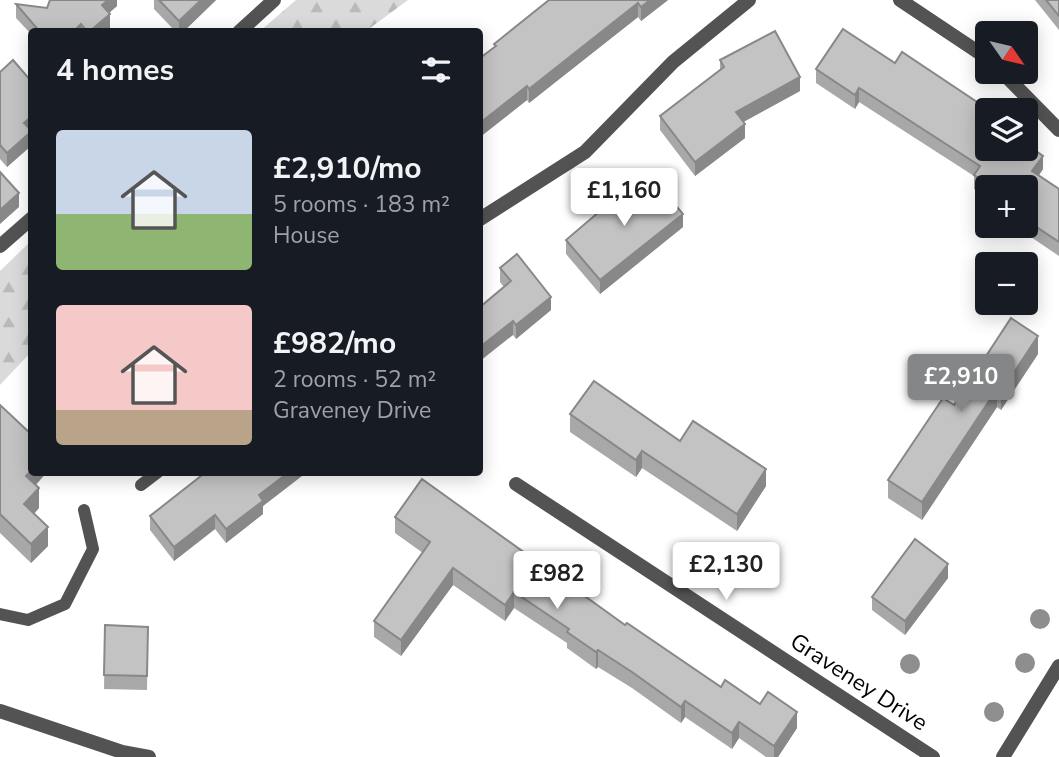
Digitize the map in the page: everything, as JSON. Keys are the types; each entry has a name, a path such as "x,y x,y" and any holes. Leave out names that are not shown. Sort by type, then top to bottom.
{"street":[{"path":"243,28 274,0"},
{"path":"483,217 585,152 673,62 749,0"},
{"path":"900,0 975,50"},
{"path":"1014,84 1059,130"},
{"path":"0,246 28,222"},
{"name":"Graveney Drive","path":"516,484 933,757"},
{"path":"1003,757 1059,666"},
{"path":"0,711 122,752 149,757"}],"lane":[{"path":"141,485 153,476"},
{"path":"0,614 28,620 65,604 93,550 84,510"}],"green space":[{"path":"296,0 408,0 370,28 263,28"},
{"path":"28,244 28,355 0,385 0,271"}],"building":[{"path":"50,0 108,0 102,5 110,14 94,28 84,28 81,24 77,28 37,28 16,4 47,8"},
{"path":"159,0 201,0 179,21"},
{"path":"549,0 650,0 641,7 638,3 529,89 527,86 483,121 483,56 496,46 494,44"},
{"path":"1046,0 1059,0 1059,16"},
{"path":"843,29 895,63 902,52 975,101 975,161 1038,161 1038,152 1043,156 1032,171 1038,175 975,176 974,175 980,166 859,88 855,95 816,69"},
{"path":"775,31 800,77 736,112 745,124 695,162 660,116 724,67 720,60"},
{"path":"13,60 28,77 28,120 24,123 28,127 28,135 7,153 0,145 0,72"},
{"path":"0,172 19,193 0,210"},
{"path":"651,175 683,214 600,280 566,240 607,205 611,209"},
{"path":"1038,175 1059,189 1059,242 1038,228"},
{"path":"517,254 551,297 516,325 513,321 483,345 483,304 511,281 500,268"},
{"path":"1011,318 1038,336 1001,392 997,389 922,502 888,480 943,398 954,405"},
{"path":"594,381 680,441 693,421 766,469 737,514 642,451 636,460 570,414"},
{"path":"0,405 28,431 26,476 39,488 24,504 48,527 31,544 0,514"},
{"path":"201,476 284,476 259,495 263,501 226,529 215,515 174,547 150,516"},
{"path":"422,479 625,625 627,623 721,687 725,680 760,704 768,692 797,712 774,746 739,722 732,733 685,701 681,707 598,650 596,652 567,632 569,629 514,592 505,605 453,568 401,640 374,621 430,542 395,517"},
{"path":"915,539 948,564 905,621 872,597"},
{"path":"105,625 148,627 147,676 104,675"}]}
